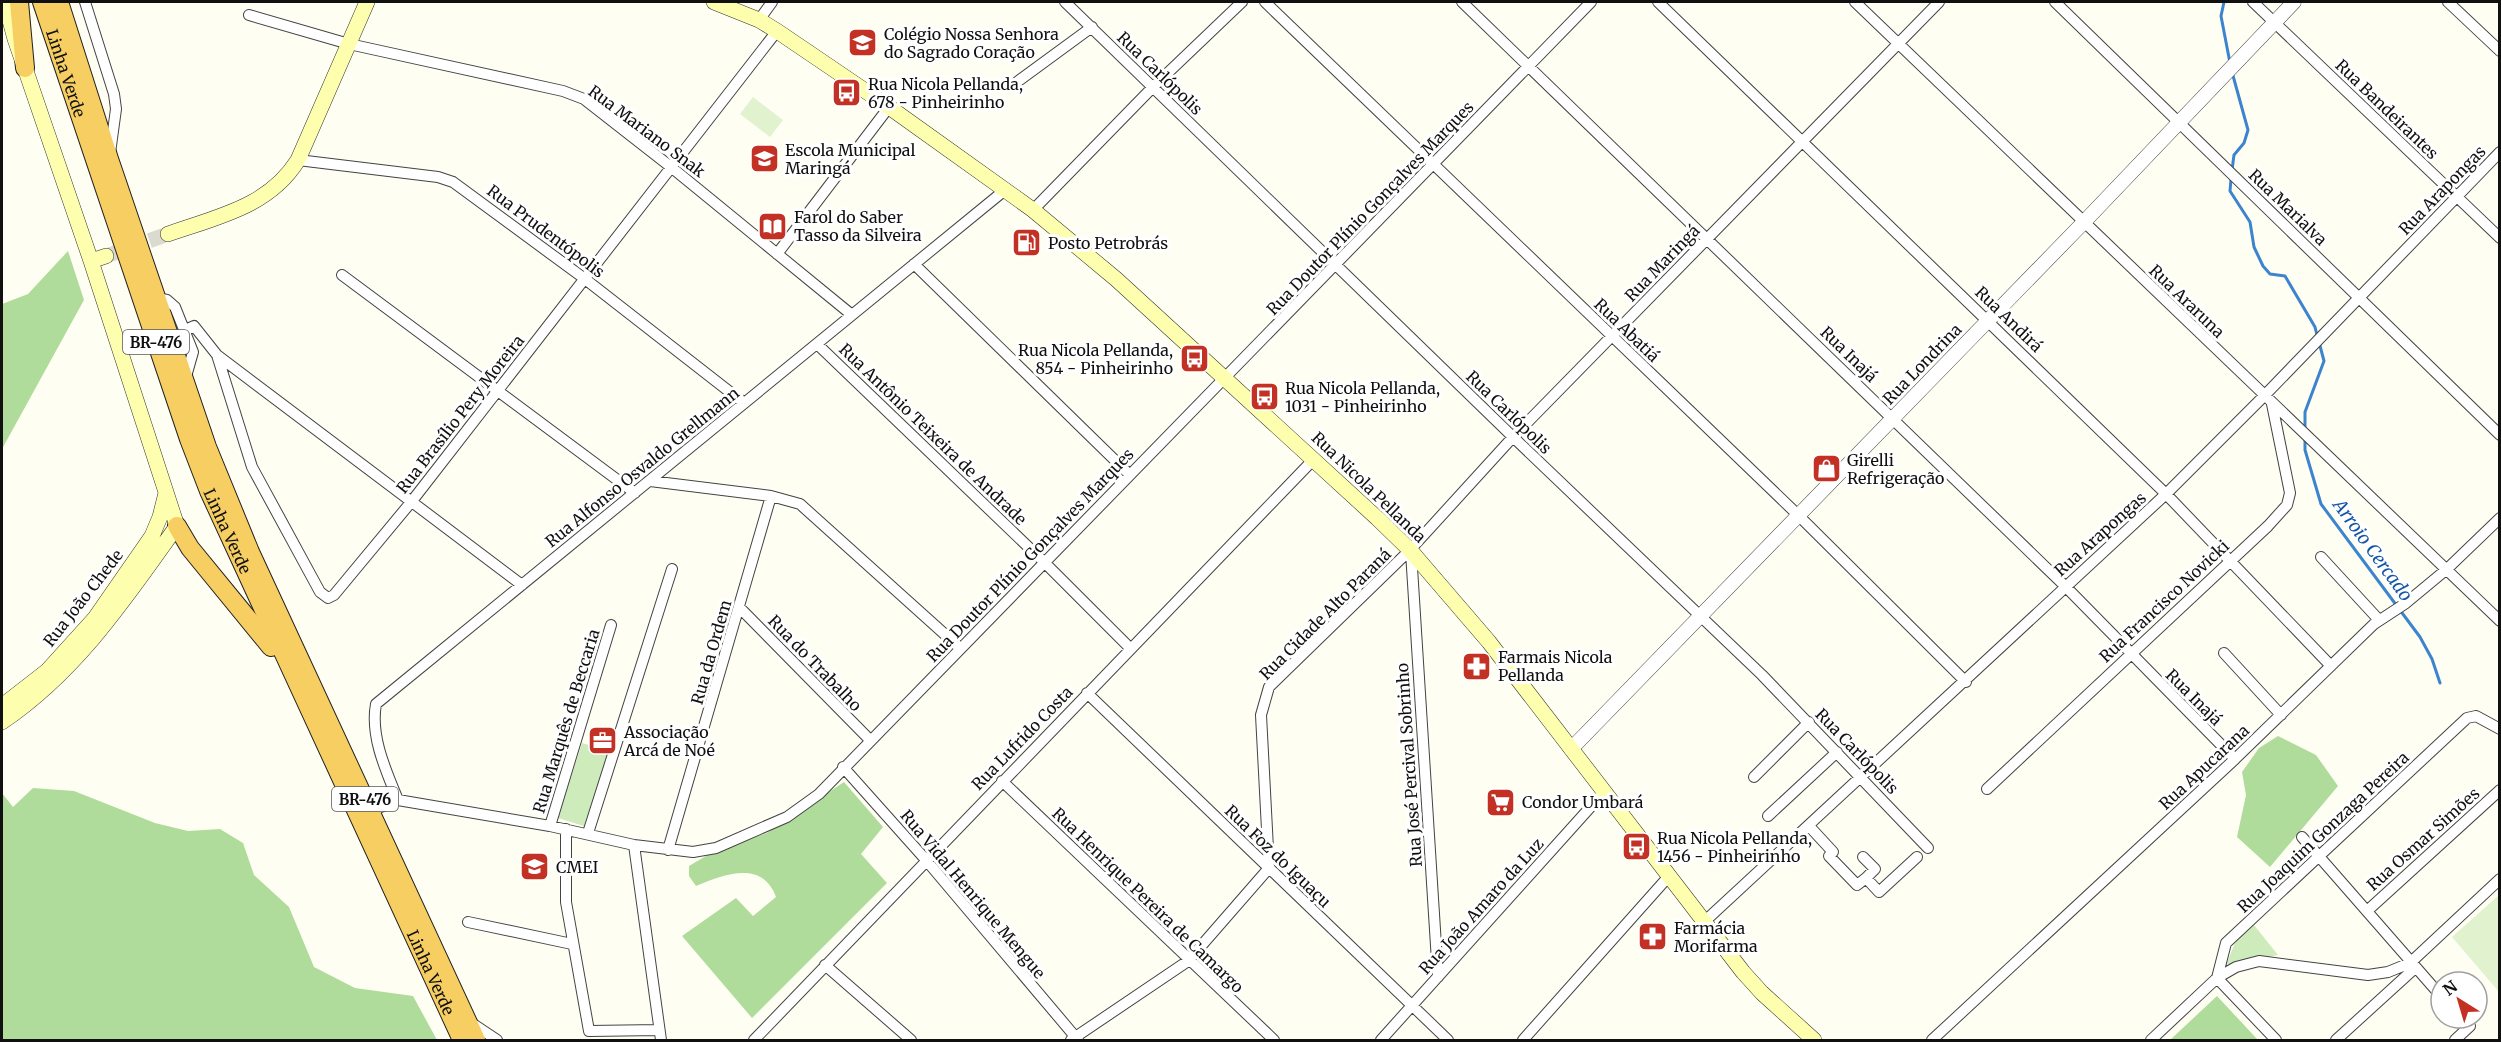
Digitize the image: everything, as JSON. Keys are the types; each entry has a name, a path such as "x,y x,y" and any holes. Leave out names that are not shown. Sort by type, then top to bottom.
{"highway":[{"path":"19,2 25,68"},
{"name":"Linha Verde","path":"42,2 196,457 220,517 462,1041"},
{"name":"Linha Verde","path":"59,2 109,159 185,381 236,520 476,1041"},
{"path":"177,526 190,548 249,617 292,674"}],"main road":[{"path":"5,2 177,526"},
{"path":"168,234 248,206 266,195 289,174 298,160 367,2"},
{"name":"Rua Nicola Pellanda","path":"714,2 759,20 777,31 889,106 1033,210 1116,279 1314,459 1410,551 1489,642 1743,972 1762,993 1814,1041"},
{"path":"91,261 106,256"},
{"name":"Rua João Chede","path":"2,706 47,671 85,630 152,536 166,493"},
{"name":"Rua João Chede","path":"2,722 47,687 86,648 109,621 177,526"}],"street":[{"path":"86,2 114,94 116,109 109,159"},
{"path":"759,20 772,2"},
{"name":"Rua Carlópolis","path":"1065,2 1513,437 1700,615 1809,722 1928,848"},
{"path":"1033,210 1153,87 1242,2"},
{"name":"Rua Abatiá","path":"1265,2 1798,515 1965,682"},
{"name":"Rua Inajá","path":"1462,2 2065,585 2235,759"},
{"name":"Rua Doutor Plínio Gonçalves Marques","path":"398,800 588,833 634,845 693,852 716,848 787,817 819,794 1591,2"},
{"name":"Rua Andirá","path":"1658,2 2166,494 2331,666"},
{"name":"Rua Araruna","path":"1855,2 2499,621"},
{"name":"Rua Maringá","path":"1410,551 1513,437 1939,2"},
{"name":"Rua Marialva","path":"2055,2 2499,435"},
{"name":"Rua Bandeirantes","path":"2253,2 2499,238"},
{"name":"Rua Londrina","path":"1571,749 2084,222 2294,2"},
{"path":"2448,2 2499,51"},
{"name":"Rua Mariano Snak","path":"249,15 349,44 563,91 584,99 852,315"},
{"path":"1017,82 1092,27"},
{"name":"Rua Brasílio Pery Moreira","path":"217,355 252,467 311,578 320,592 328,598 334,595 412,501 777,31"},
{"path":"777,254 889,106"},
{"name":"Rua Arapongas","path":"1704,922 1965,682 2065,585 2268,400 2312,345 2499,152"},
{"name":"Rua Prudentópolis","path":"298,160 438,177 453,182 585,279 744,403"},
{"name":"Rua Alfonso Osvaldo Grellmann","path":"398,800 385,769 373,720 376,704 1005,190"},
{"path":"914,264 1129,474"},
{"path":"342,274 634,493"},
{"path":"157,298 172,303 193,352 185,381"},
{"path":"185,330 194,326 217,355 522,585"},
{"name":"Rua Antônio Teixeira de Andrade","path":"817,344 1130,648"},
{"name":"Rua Francisco Novicki","path":"1987,789 2288,505 2290,493 2268,400"},
{"name":"Rua Lufrido Costa","path":"754,1041 1314,459"},
{"path":"650,481 771,496 800,504 960,648"},
{"name":"Rua da Ordem","path":"668,850 771,496"},
{"name":"Rua Apucarana","path":"1932,1041 2235,759 2379,620 2406,603 2447,569 2499,518"},
{"name":"Rua Cidade Alto Paraná","path":"1269,868 1261,715 1269,687 1410,551"},
{"name":"Rua José Percival Sobrinho","path":"1410,551 1438,977"},
{"path":"2321,557 2379,620"},
{"path":"588,833 672,569"},
{"name":"Rua do Trabalho","path":"740,607 870,740"},
{"name":"Rua Marquês de Beccaria","path":"550,826 611,625"},
{"path":"2224,653 2281,715"},
{"name":"Rua Foz do Iguaçu","path":"1087,693 1448,1041"},
{"name":"Rua Joaquim Gonzaga Pereira","path":"2217,978 2226,943 2467,718 2476,716 2499,729"},
{"path":"1754,777 1809,722"},
{"path":"1768,816 1837,752"},
{"name":"Rua Vidal Henrique Mengue","path":"843,767 926,860 1074,1039"},
{"name":"Rua Henrique Pereira de Camargo","path":"1002,781 1274,1041"},
{"name":"Rua Osmar Simões","path":"2367,911 2499,790"},
{"name":"Rua João Amaro da Luz","path":"1381,1041 1604,792"},
{"path":"371,811 398,800"},
{"path":"1809,826 1833,852 1829,856 1857,885 1875,869 1863,857"},
{"name":"Rua Marquês de Beccaria","path":"566,829 566,902 589,1030 660,1036"},
{"path":"2302,837 2429,983"},
{"path":"634,845 660,1036"},
{"path":"1866,878 1879,892 1917,857"},
{"path":"1074,1039 1188,961 1269,868"},
{"path":"1523,1041 1669,876"},
{"path":"2336,1041 2499,879"},
{"path":"468,922 572,944"},
{"path":"2151,1041 2217,978 2236,967 2259,961 2367,975 2413,966"},
{"path":"825,965 911,1041"},
{"path":"2217,978 2276,1041"},
{"path":"466,1019 497,1041"}],"green space":[{"path":"753,97 783,120 770,137 740,114"},
{"path":"68,251 84,300 2,449 2,304 28,294"},
{"path":"2278,736 2316,755 2338,786 2270,867 2237,837 2246,795 2242,772 2259,748"},
{"path":"582,743 611,752 587,827 558,818"},
{"path":"844,782 883,827 861,854 887,883 752,1018 682,936 736,898 753,916 776,897 770,885 752,874 729,875 696,886 689,876 689,866 716,850 767,833"},
{"path":"33,788 74,791 155,823 188,831 220,829 243,843 254,875 289,907 314,967 355,988 413,996 437,1040 2,1040 2,793 13,807"},
{"path":"2499,895 2499,992 2489,980 2489,970 2480,970 2452,937"},
{"path":"2254,925 2278,955 2226,965 2237,938"},
{"path":"2217,996 2258,1040 2170,1040"}],"waterway":[{"name":"Arroio Cercado","path":"2224,2 2221,16 2230,63"},
{"name":"Arroio Cercado","path":"2232,72 2248,130 2244,143 2234,155 2232,170"},
{"name":"Arroio Cercado","path":"2231,179 2230,191 2250,222 2254,247 2263,266 2270,274 2285,276 2315,327 2317,335"},
{"name":"Arroio Cercado","path":"2305,430 2305,412 2324,361 2319,342"},
{"name":"Arroio Cercado","path":"2305,440 2305,450 2321,504 2420,637 2432,659 2440,683"}],"tunnel":[{"path":"106,256 168,234"}],"place":[{"name":"Colégio Nossa Senhora do Sagrado Coração","path":"863,43"},
{"name":"Rua Nicola Pellanda, 678 - Pinheirinho","path":"847,93"},
{"name":"Escola Municipal Maringá","path":"764,159"},
{"name":"Farol do Saber Tasso da Silveira","path":"773,226"},
{"name":"Posto Petrobrás","path":"1027,243"},
{"name":"Rua Nicola Pellanda, 854 - Pinheirinho","path":"1194,359"},
{"name":"Rua Nicola Pellanda, 1031 - Pinheirinho","path":"1264,397"},
{"name":"Girelli Refrigeração","path":"1826,469"},
{"name":"Farmais Nicola Pellanda","path":"1477,666"},
{"name":"Associação Arcá de Noé","path":"603,741"},
{"name":"Condor Umbará","path":"1501,802"},
{"name":"Rua Nicola Pellanda, 1456 - Pinheirinho","path":"1636,847"},
{"name":"CMEI","path":"535,867"},
{"name":"Farmácia Morifarma","path":"1653,937"}]}
